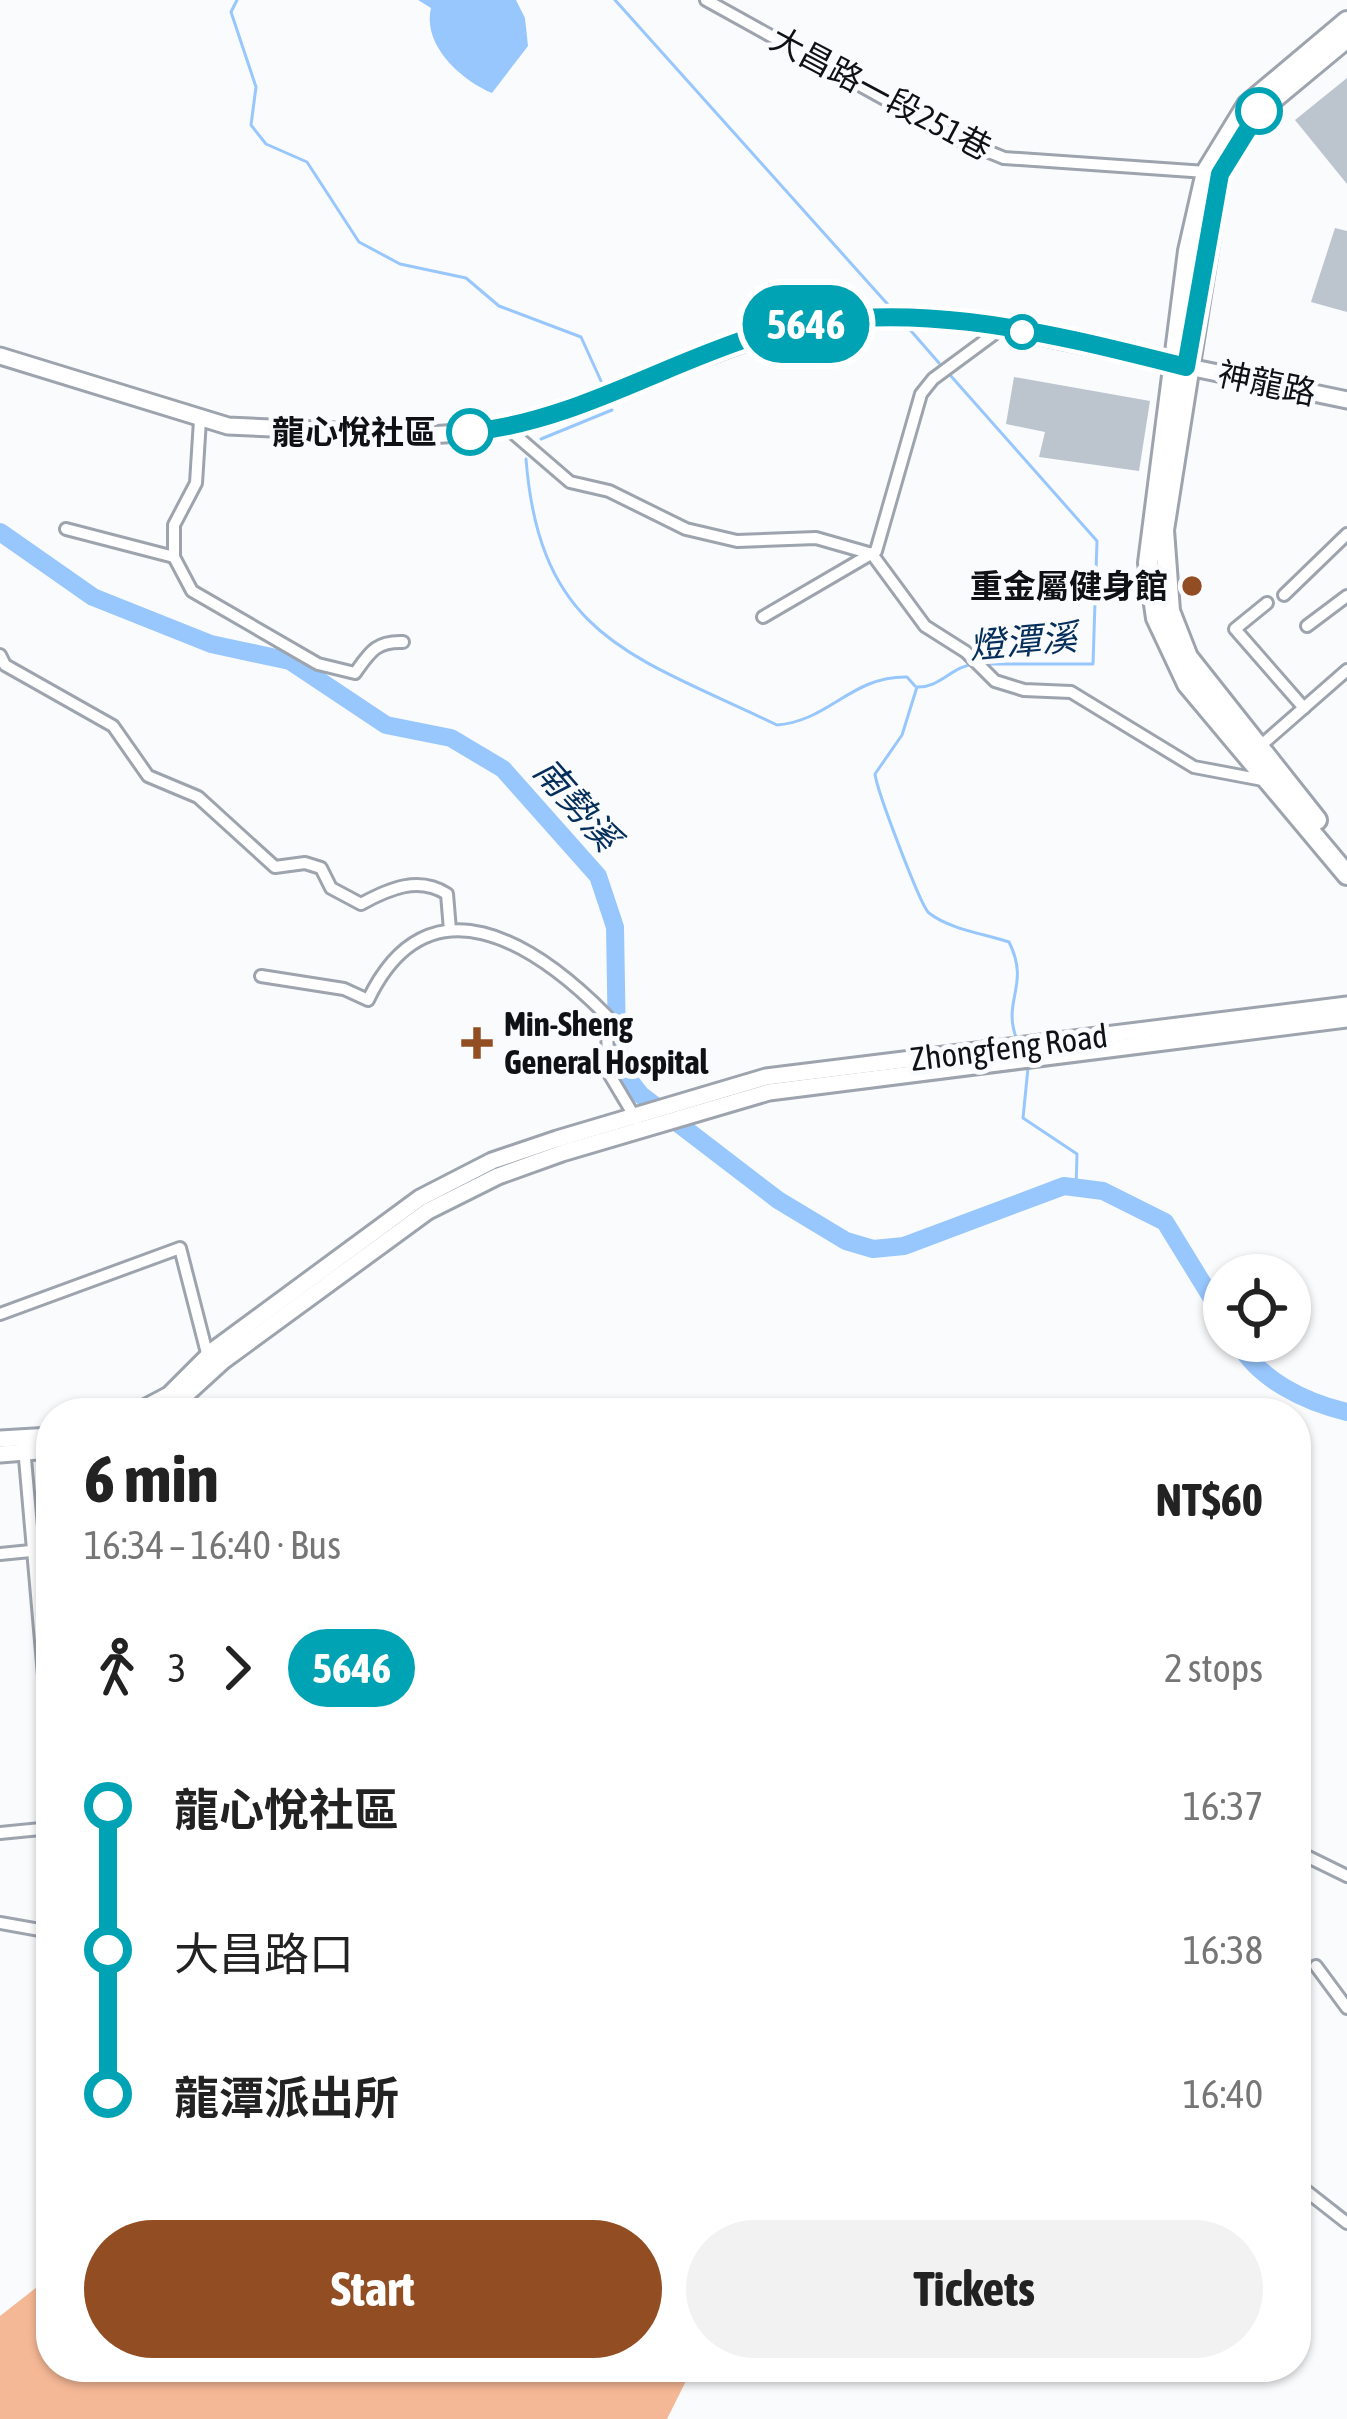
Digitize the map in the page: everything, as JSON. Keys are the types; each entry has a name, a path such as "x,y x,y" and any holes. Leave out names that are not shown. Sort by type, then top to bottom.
{"main road":[{"path":"1347,21 1247,105 1207,172 1188,251 1164,530 1170,611 1201,679 1347,856"},
{"path":"1347,38 1259,111 1220,174 1149,535 1156,618 1187,684 1347,875"},
{"name":"神龍路","path":"0,356 200,421 320,434 428,435 506,426 595,399 752,338 811,323 907,316 1002,328 1347,400"},
{"name":"Zhongfeng Road","path":"643,1119 942,1063 1347,1005"},
{"name":"Zhongfeng Road","path":"643,1119 674,1101 766,1077 1347,1019"},
{"path":"162,1398 208,1357 420,1198 492,1161 643,1119"},
{"path":"182,1398 223,1361 428,1211 498,1175 643,1119"},
{"path":"0,1439 36,1447"},
{"path":"0,1454 36,1441"}],"street":[{"name":"大昌路一段251巷","path":"706,0 956,138 1004,158 1207,172"},
{"path":"763,617 880,545 922,394 940,374 1002,328"},
{"path":"200,421 196,482 178,512 174,557 192,591 318,664 356,673 373,647 384,641 403,642"},
{"path":"506,426 570,482 609,491 686,529 737,541 816,538 869,552 925,626 1007,687 1071,692 1194,767 1269,782"},
{"path":"66,529 174,557"},
{"path":"1284,595 1347,534"},
{"path":"1307,626 1347,596"},
{"path":"1267,603 1235,629 1304,708"},
{"path":"0,655 5,665 113,725 148,776 198,797 275,868 305,863 321,868 331,889 361,904 415,883 431,884 448,894 450,930"},
{"path":"1258,748 1347,670"},
{"path":"261,976 344,989 368,1000 403,946 450,930 486,932 562,971 607,1016 608,1072 643,1119"},
{"path":"0,1315 179,1248 208,1357"},
{"path":"24,1445 36,1584"},
{"path":"0,1554 36,1550"},
{"path":"0,1833 36,1829"},
{"path":"1311,1858 1346,1875"},
{"path":"0,1923 36,1929"},
{"path":"1316,1966 1347,2008"},
{"path":"1311,2195 1347,2223"}],"shaded area":[{"path":"36,2288 36,2382 686,2382 667,2419 0,2419 0,2316"}],"water":[{"path":"418,0 516,0 525,18 528,46 492,93 446,60 432,35 431,8"}],"building":[{"path":"1347,78 1347,184 1295,120"},
{"path":"1335,228 1347,231 1347,312 1311,302"},
{"path":"1014,377 1150,401 1139,471 1039,457 1045,432 1006,424"}],"waterway":[{"name":"燈潭溪","path":"237,0 231,12 256,87 251,125 266,144 307,162 359,242 400,264 466,278 499,306 581,337 601,381"},
{"name":"燈潭溪","path":"615,0 891,308"},
{"name":"燈潭溪","path":"905,324 939,363"},
{"name":"燈潭溪","path":"950,375 1097,541 1093,664 984,664"},
{"name":"燈潭溪","path":"541,439 612,410"},
{"path":"526,459 535,519 551,566 574,604 638,658 777,725 811,716 887,679 907,677 915,686"},
{"name":"南勢溪","path":"0,532 93,597 211,644 290,661 386,725 451,738 503,769 598,876 615,927 617,1044 623,1072 641,1095 778,1200 846,1241 873,1249 904,1246 1064,1186 1103,1191 1165,1222 1203,1284"},
{"name":"燈潭溪","path":"975,664 917,687 902,735 875,774 929,913 957,927 1009,942 1017,970 1012,1014 1017,1040"},
{"name":"燈潭溪","path":"1028,1068 1023,1118 1077,1154 1076,1188"},
{"name":"南勢溪","path":"1253,1362 1270,1378 1307,1398"},
{"name":"南勢溪","path":"1311,1400 1347,1412"}],"bus line":[{"name":"5646","path":"470,432 545,416 784,328 842,319 938,318 1186,367 1220,174 1259,111"}],"place":[{"name":"龍心悅社區","path":"470,432"},
{"name":"重金屬健身館","path":"1192,586"},
{"name":"Min-Sheng General Hospital","path":"477,1043"}]}
